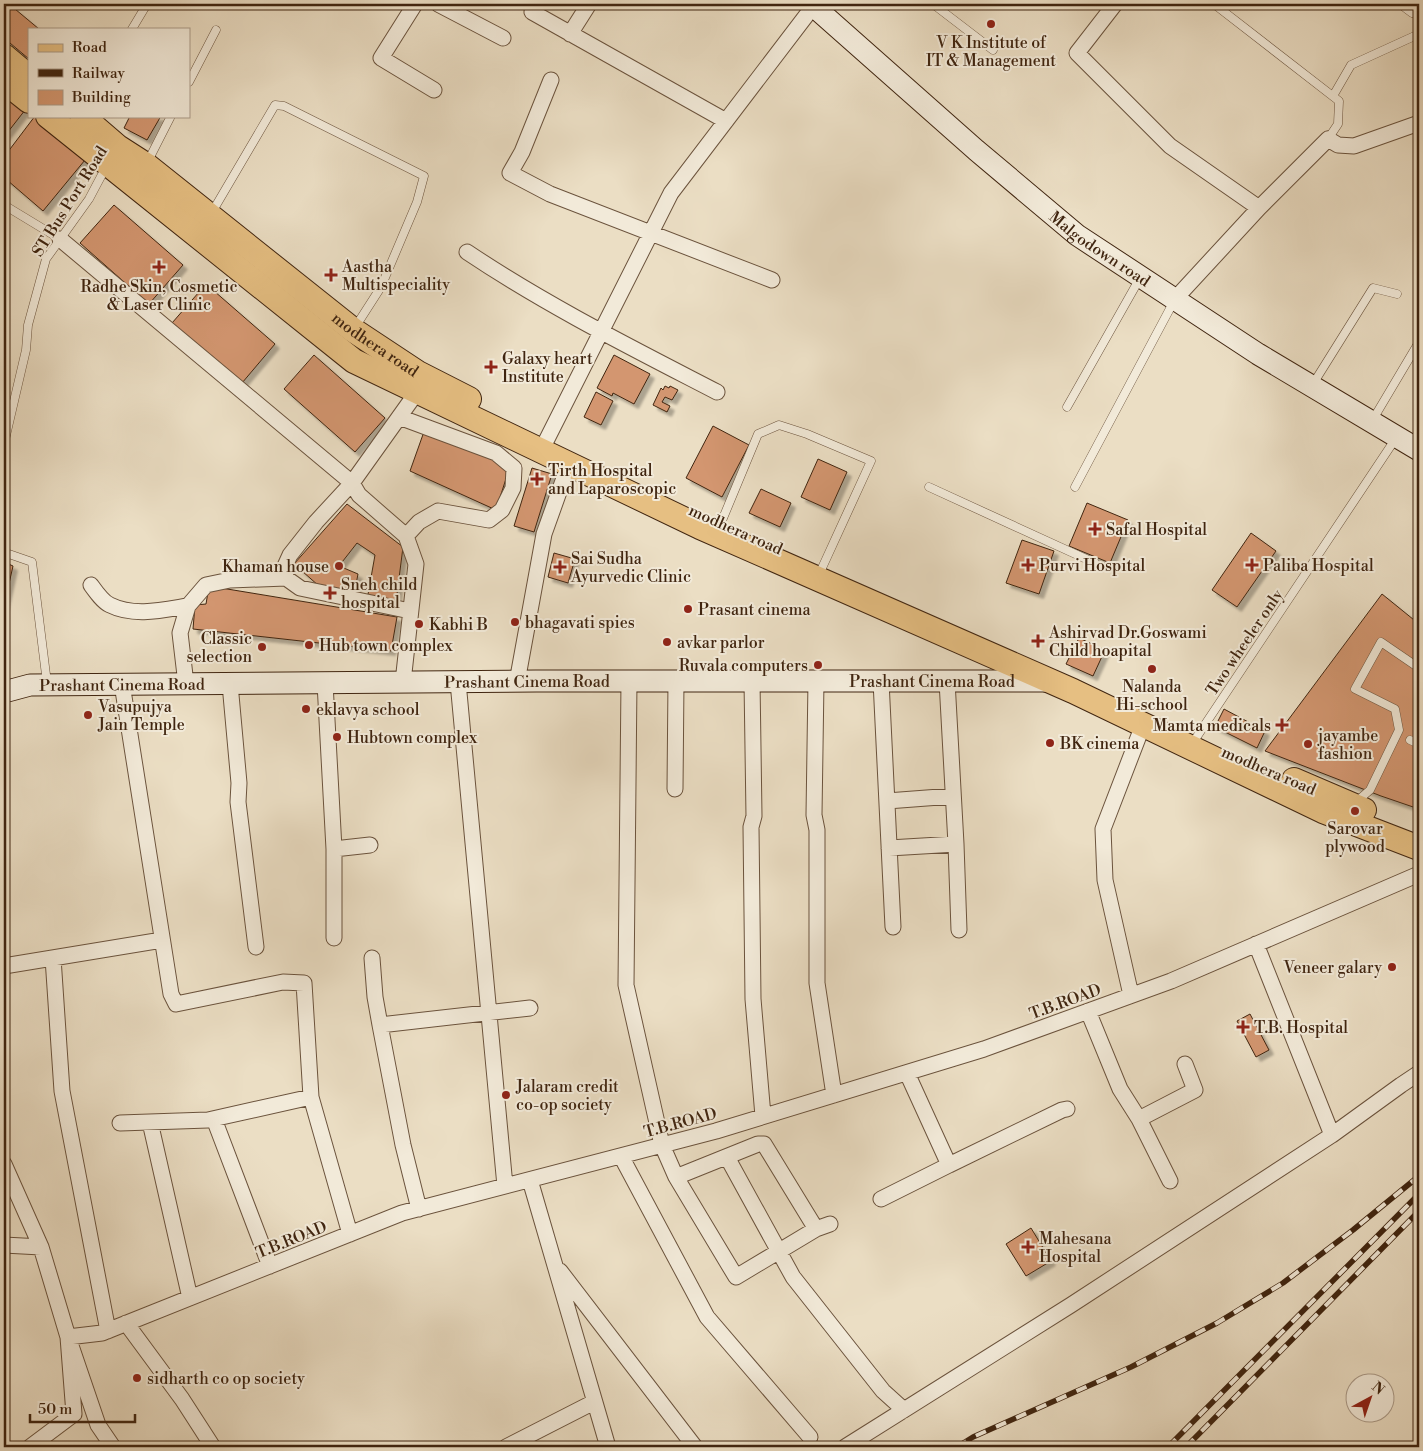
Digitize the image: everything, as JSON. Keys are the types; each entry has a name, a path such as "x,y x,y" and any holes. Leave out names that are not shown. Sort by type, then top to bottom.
{"main road":[{"path":"4,56 28,76"},
{"path":"4,81 28,100"},
{"path":"51,118 113,155 354,361 418,392 543,445 569,464 700,527 1050,681 1323,811 1419,848"},
{"name":"modhera road","path":"84,118 113,155 146,165 353,330 418,373 543,445 1079,681 1196,738 1352,806 1419,831"}],"street":[{"path":"414,4 381,58 434,90"},
{"path":"438,4 503,38"},
{"path":"570,34 589,4"},
{"path":"543,445 671,193 813,4"},
{"name":"Malgodown road","path":"813,4 976,150 1077,235 1258,354 1419,450"},
{"path":"1115,4 1077,53 1170,146 1259,208"},
{"path":"532,12 726,122"},
{"path":"551,80 522,152 510,173 550,194 772,280"},
{"path":"1175,299 1259,208 1328,139 1338,145 1354,146 1419,124"},
{"path":"60,239 352,483 359,495 406,536 416,564 403,682"},
{"path":"467,252 504,276 601,332 717,392"},
{"path":"286,578 285,566 290,555 316,522 352,483 418,392"},
{"path":"399,417 496,453 514,468 513,488 502,510 489,520 438,511 419,522 406,536"},
{"path":"518,682 544,534 569,464"},
{"path":"186,684 180,633 188,606 206,585 230,580 286,578 300,588 410,611"},
{"path":"91,586 108,605 122,609 147,612 188,606"},
{"path":"629,681 626,985 662,1145 676,1177 736,1276 823,1226 764,1144 757,1118 753,998 751,827 754,816 752,681"},
{"path":"675,789 676,681"},
{"path":"816,681 814,815 817,830 817,983 834,1095"},
{"path":"881,681 893,928"},
{"path":"947,681 959,930"},
{"name":"Prashant Cinema Road","path":"4,692 30,685 122,684 1050,681"},
{"path":"458,682 505,1186"},
{"path":"326,683 334,849 334,938"},
{"path":"122,684 171,994 176,1004 282,982 304,983 312,1097 350,1234"},
{"path":"230,684 239,783 238,802 256,947"},
{"path":"1131,996 1105,880 1103,829 1143,725"},
{"path":"887,800 953,796"},
{"path":"889,848 956,844"},
{"path":"334,849 370,845"},
{"name":"T.B.ROAD","path":"68,1337 108,1331 402,1213 662,1145 984,1049 1171,981 1419,874"},
{"path":"4,966 162,940"},
{"path":"1256,944 1332,1135"},
{"path":"53,958 62,1091 108,1331"},
{"path":"372,958 375,997 380,1025 403,1145 419,1208"},
{"path":"380,1025 530,1008"},
{"path":"1088,1011 1120,1089 1139,1119 1170,1181"},
{"path":"1139,1119 1196,1090 1185,1064"},
{"path":"907,1072 949,1164"},
{"path":"845,1447 1071,1305 1332,1135 1419,1073"},
{"path":"120,1122 214,1119 312,1097"},
{"path":"881,1199 949,1164 1062,1110 1067,1110"},
{"path":"214,1119 270,1266"},
{"path":"150,1122 190,1298"},
{"path":"676,1177 758,1144 764,1144"},
{"path":"621,1156 707,1317 810,1438"},
{"path":"727,1157 793,1277 883,1391 904,1410"},
{"path":"4,1164 41,1247 68,1337 98,1425 113,1447"},
{"path":"530,1180 608,1447"},
{"path":"4,1246 41,1247"},
{"path":"554,1264 695,1447"},
{"path":"126,1324 182,1399 214,1447"},
{"path":"30,1447 74,1414 68,1337"},
{"path":"506,1447 594,1402"}],"lane":[{"path":"133,28 147,4"},
{"path":"933,4 993,50"},
{"path":"1214,4 1339,101 1338,124 1328,139"},
{"path":"1400,4 1412,13 1419,14"},
{"path":"190,80 216,30"},
{"path":"1333,96 1351,66 1419,34"},
{"path":"209,216 275,105 284,106 424,176 417,202 381,287 353,330"},
{"path":"146,165 170,118"},
{"name":"ST Bus Port Road","path":"4,444 26,350 28,325 46,259 89,199 113,155"},
{"path":"4,205 60,239"},
{"path":"1067,407 1140,276"},
{"path":"1312,386 1374,288 1397,294"},
{"path":"1075,487 1175,299"},
{"path":"1372,421 1419,342"},
{"path":"721,523 758,434 779,425 808,434 871,461 822,568"},
{"name":"Two wheeler only","path":"1196,738 1398,436"},
{"path":"929,487 1094,563"},
{"path":"4,540 6,553 32,562 47,685"},
{"path":"1352,806 1370,790 1399,730 1395,709 1355,688 1381,642 1419,668"},
{"path":"1410,740 1419,744"}],"building":[{"path":"4,4 9,4 38,28 28,28 28,58 4,38"},
{"path":"4,86 28,104 28,106 4,137"},
{"path":"33,118 41,118 85,160 43,211 4,179 4,157"},
{"path":"129,118 160,118 147,140 124,128"},
{"path":"114,205 183,265 149,304 80,243"},
{"path":"206,284 275,344 242,383 172,323"},
{"path":"314,355 385,418 355,452 284,389"},
{"path":"614,355 650,374 634,404 613,393 612,396 597,388"},
{"path":"665,386 678,390 672,400 665,397 662,402 670,406 667,412 653,405 661,388 663,390"},
{"path":"596,392 613,401 601,425 584,417"},
{"path":"426,426 511,463 496,510 410,471"},
{"path":"713,426 749,445 722,497 686,478"},
{"path":"818,459 847,472 830,510 801,497"},
{"path":"532,468 552,474 534,532 514,526"},
{"path":"761,489 791,503 780,527 749,513"},
{"path":"1087,503 1128,520 1110,563 1069,546"},
{"path":"347,504 403,547 396,602 367,600 375,555 357,543 339,566 358,574 354,595 319,586 294,564"},
{"path":"1251,533 1276,551 1237,607 1212,590"},
{"path":"1022,540 1054,551 1039,594 1006,583"},
{"path":"554,553 575,559 568,583 548,577"},
{"path":"4,562 13,566 4,606"},
{"path":"209,586 397,617 391,651 193,629 195,605 206,604"},
{"path":"1382,594 1419,624 1419,809 1265,751"},
{"path":"1079,638 1105,650 1093,676 1066,664"},
{"path":"1224,709 1265,731 1257,748 1215,727"},
{"path":"1250,1014 1269,1050 1256,1057 1237,1021"},
{"path":"1031,1228 1051,1261 1026,1276 1006,1244"}],"railway":[{"path":"957,1447 973,1437 1131,1367 1217,1323 1283,1283 1353,1230 1419,1176"},
{"path":"1168,1447 1419,1194"},
{"path":"1186,1447 1419,1211"}],"place":[{"name":"V K Institute of IT & Management","path":"991,24"},
{"name":"Radhe Skin, Cosmetic & Laser Clinic","path":"159,267"},
{"name":"Aastha Multispeciality","path":"331,275"},
{"name":"Galaxy heart Institute","path":"491,367"},
{"name":"Tirth Hospital and Laparoscopic","path":"537,479"},
{"name":"Safal Hospital","path":"1095,529"},
{"name":"Purvi Hospital","path":"1028,565"},
{"name":"Paliba Hospital","path":"1252,565"},
{"name":"Khaman house","path":"339,566"},
{"name":"Sai Sudha Ayurvedic Clinic","path":"560,567"},
{"name":"Sneh child hospital","path":"330,593"},
{"name":"Prasant cinema","path":"688,609"},
{"name":"bhagavati spies","path":"515,622"},
{"name":"Kabhi B","path":"419,624"},
{"name":"Ashirvad Dr.Goswami Child hoapital","path":"1038,641"},
{"name":"avkar parlor","path":"667,642"},
{"name":"Hub town complex","path":"309,645"},
{"name":"Classic selection","path":"262,647"},
{"name":"Ruvala computers","path":"818,665"},
{"name":"Nalanda Hi-school","path":"1152,669"},
{"name":"eklavya school","path":"306,709"},
{"name":"Vasupujya Jain Temple","path":"88,715"},
{"name":"Mamta medicals","path":"1282,725"},
{"name":"Hubtown complex","path":"337,737"},
{"name":"BK cinema","path":"1050,743"},
{"name":"jayambe fashion","path":"1308,744"},
{"name":"Sarovar plywood","path":"1355,811"},
{"name":"Veneer galary","path":"1392,967"},
{"name":"T.B. Hospital","path":"1243,1027"},
{"name":"Jalaram credit co-op society","path":"506,1095"},
{"name":"Mahesana Hospital","path":"1028,1247"},
{"name":"sidharth co op society","path":"137,1378"}]}
